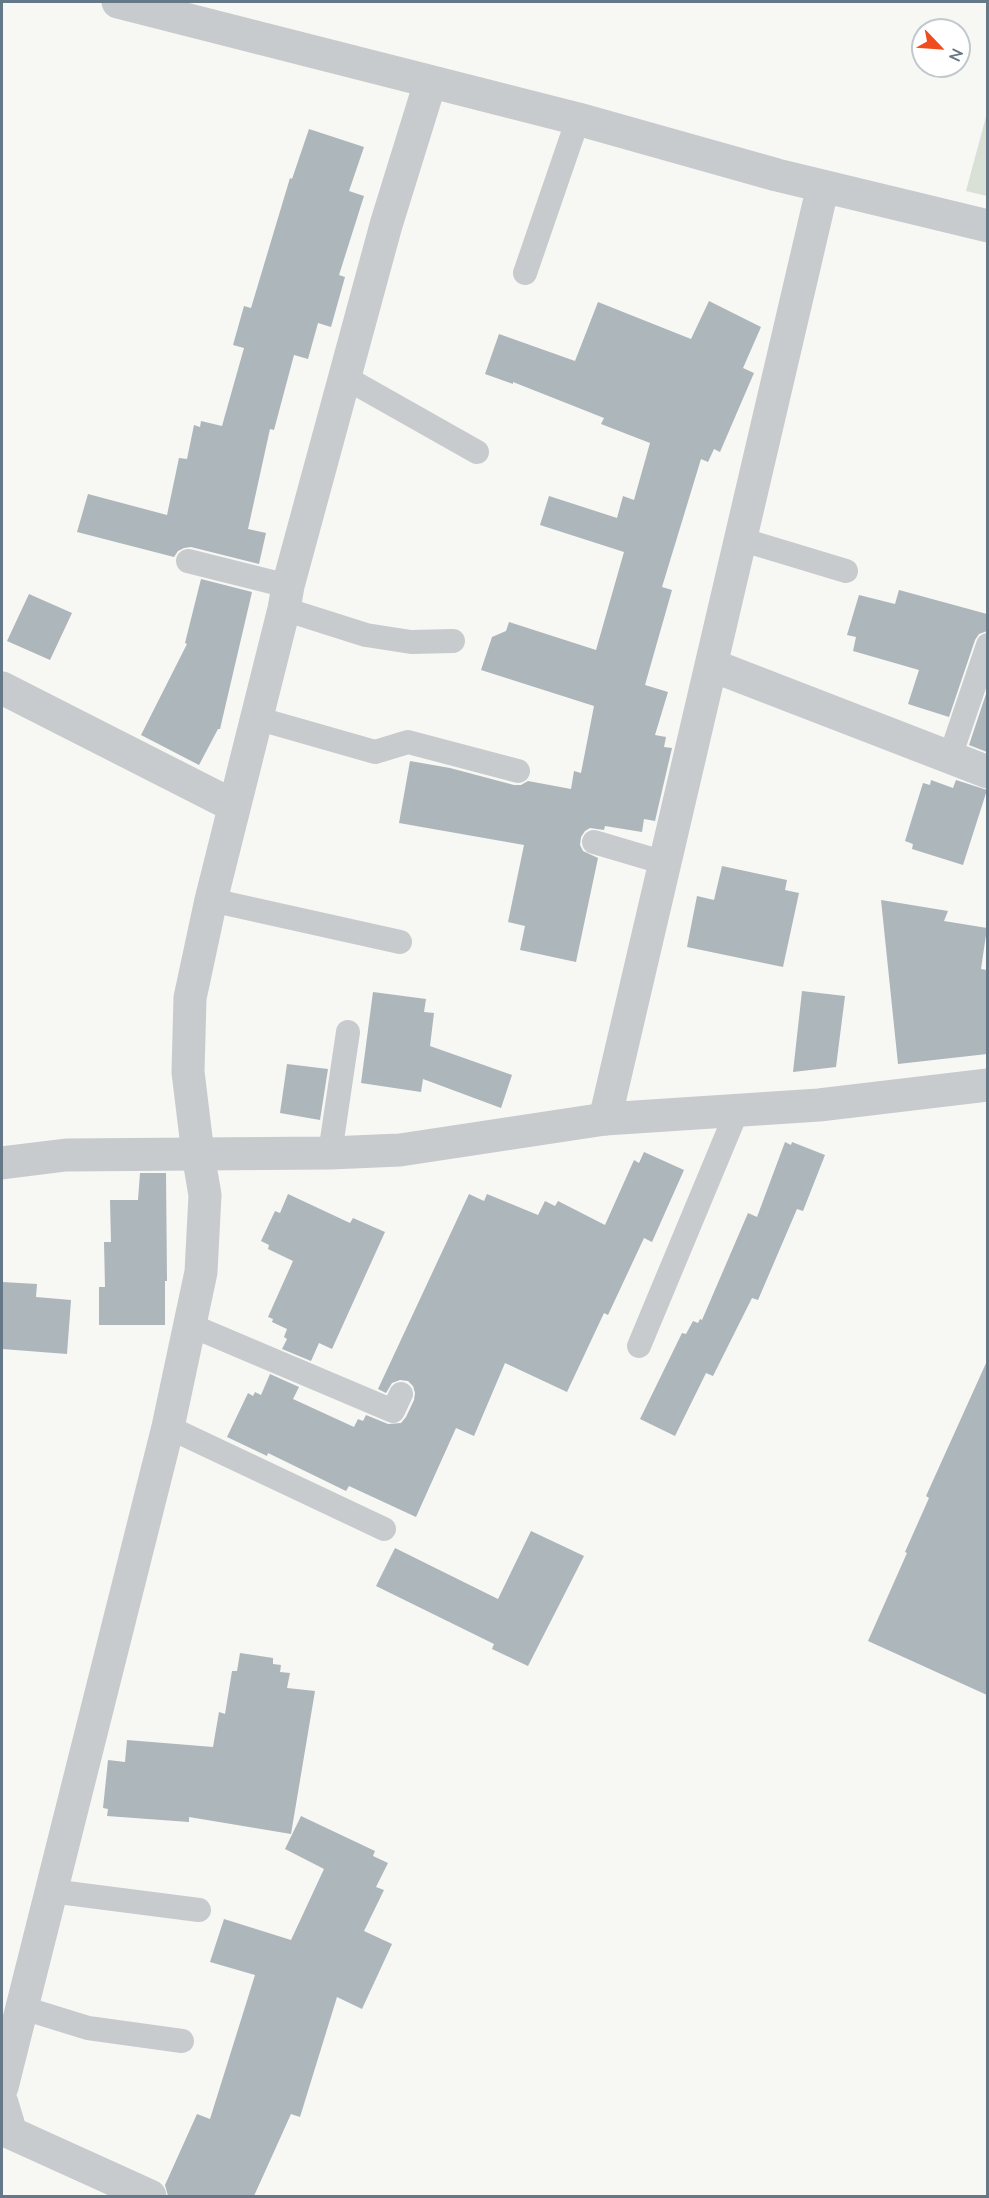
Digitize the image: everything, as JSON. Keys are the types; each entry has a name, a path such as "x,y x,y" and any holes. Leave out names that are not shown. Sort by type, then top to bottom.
{"street":[{"path":"118,2 578,119 823,186 987,226"},
{"path":"2,2087 20,2007 168,1427 201,1272 205,1195 188,1072 190,998 211,900 286,597 386,225 430,83"},
{"path":"605,1119 823,186"},
{"path":"711,665 987,772"},
{"path":"2,688 234,806"},
{"path":"2,1163 66,1155 330,1153 400,1150 605,1119 819,1105 987,1085"},
{"path":"5,2128 150,2196"}],"lane":[{"path":"525,273 578,119"},
{"path":"346,378 477,452"},
{"path":"740,539 846,571"},
{"path":"188,561 286,597 366,635 411,642 453,641"},
{"path":"950,757 987,645"},
{"path":"256,718 375,752 408,741 518,771"},
{"path":"594,842 665,863"},
{"path":"211,900 400,942"},
{"path":"330,1153 348,1032"},
{"path":"639,1346 737,1111"},
{"path":"190,1325 393,1411 401,1394"},
{"path":"168,1427 384,1528"},
{"path":"51,1891 198,1910"},
{"path":"20,2007 88,2028 182,2042"}],"shaded area":[{"path":"987,113 988,196 966,191"}],"building":[{"path":"309,129 364,147 349,191 364,196 339,275 345,277 331,327 318,323 308,359 294,355 274,430 270,429 248,529 266,533 259,564 191,547 178,551 174,557 77,532 88,494 167,515 179,458 187,459 194,425 200,427 201,421 222,426 244,348 233,345 244,306 251,308 290,178 292,179"},
{"path":"709,301 761,327 743,368 754,373 720,452 714,449 708,462 701,459 662,587 672,590 645,685 668,692 655,735 666,737 664,747 672,748 655,821 644,819 642,832 605,826 604,830 590,828 581,837 580,845 583,851 598,858 576,962 520,950 525,926 508,922 524,845 399,823 410,761 450,768 514,785 521,785 528,781 571,789 574,771 581,773 594,706 481,670 492,637 506,631 509,622 596,650 624,552 540,525 549,496 617,518 623,496 634,500 650,443 601,424 604,418 513,382 513,384 485,374 499,334 575,361 598,302 691,339"},
{"path":"201,579 252,592 220,729 199,765 141,735 187,644 185,643"},
{"path":"899,590 987,614 987,631 979,634 975,640 949,717 908,704 919,670 853,651 856,637 847,635 859,595 895,604"},
{"path":"29,594 72,613 50,660 7,641"},
{"path":"987,691 987,752 969,745"},
{"path":"931,780 953,788 956,780 987,790 963,865 912,849 913,844 905,841 923,783 930,785"},
{"path":"722,866 787,880 785,890 799,893 783,967 687,947 697,896 714,900"},
{"path":"881,900 948,911 944,921 987,928 981,969 987,970 987,1054 898,1064"},
{"path":"802,991 845,996 836,1067 793,1072"},
{"path":"373,992 426,999 424,1012 434,1013 430,1046 512,1075 501,1108 423,1079 421,1092 361,1083"},
{"path":"287,1064 328,1069 320,1120 280,1113"},
{"path":"785,1142 791,1145 792,1142 825,1155 803,1211 797,1209 758,1300 752,1298 713,1376 706,1373 675,1436 640,1419 682,1333 686,1334 693,1321 698,1323 700,1319 702,1320 748,1213 757,1217"},
{"path":"644,1152 684,1170 652,1242 644,1238 608,1315 604,1313 567,1392 505,1363 474,1436 456,1428 416,1517 349,1486 346,1491 268,1453 267,1456 227,1437 248,1393 253,1396 255,1392 261,1395 270,1374 299,1387 293,1399 354,1427 358,1419 363,1421 366,1415 388,1424 401,1423 414,1400 413,1386 408,1381 400,1380 392,1383 386,1393 378,1389 469,1194 484,1201 487,1194 538,1215 545,1201 555,1206 558,1201 605,1225 634,1160 639,1163"},
{"path":"140,1173 166,1173 165,1325 99,1325 99,1287 105,1287 104,1242 111,1242 110,1200 138,1200"},
{"path":"288,1194 350,1223 353,1218 385,1232 332,1349 319,1343 311,1361 282,1349 287,1339 284,1337 287,1329 272,1322 273,1319 268,1317 293,1261 268,1249 269,1245 261,1241 275,1211 280,1213"},
{"path":"2,1282 37,1284 36,1297 71,1300 67,1354 2,1349"},
{"path":"987,1361 987,1695 868,1641 929,1498 926,1496"},
{"path":"531,1531 584,1556 528,1666 492,1649 494,1644 376,1586 395,1548 498,1599"},
{"path":"240,1653 273,1658 273,1664 281,1665 280,1672 290,1673 287,1688 315,1691 291,1834 189,1817 189,1822 107,1816 108,1809 103,1808 108,1760 125,1762 127,1740 213,1747 219,1712 225,1714 232,1671 237,1671"},
{"path":"301,1816 375,1851 373,1856 388,1863 376,1887 384,1890 364,1931 392,1944 362,2009 337,1997 300,2117 291,2114 254,2196 168,2196 165,2185 197,2114 210,2119 255,1975 210,1962 224,1919 291,1940 324,1869 285,1849"}]}
